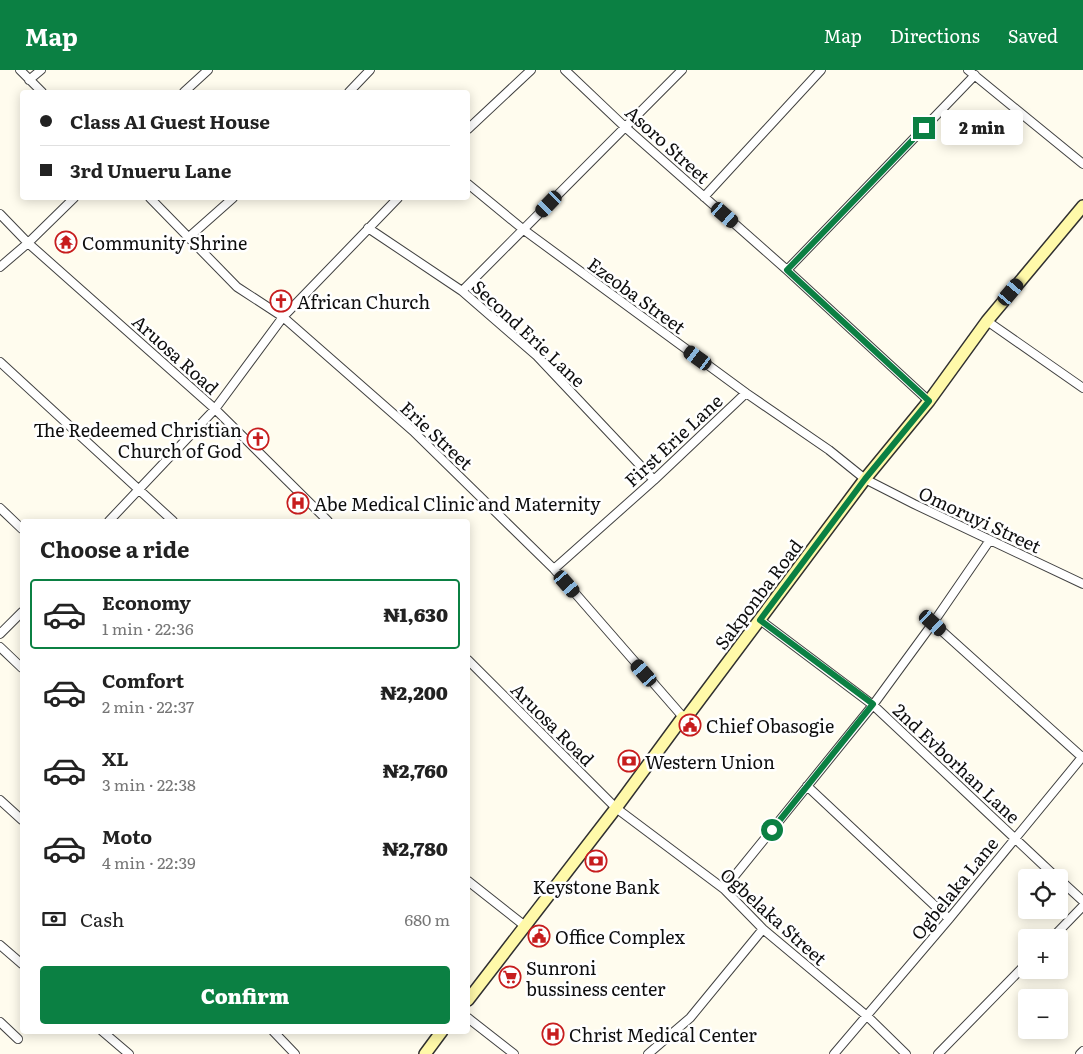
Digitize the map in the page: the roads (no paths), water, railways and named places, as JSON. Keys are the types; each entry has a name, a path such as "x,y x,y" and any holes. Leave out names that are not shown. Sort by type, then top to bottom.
{"main road":[{"name":"Sakponba Road","path":"683,717 683,722 865,479 929,401 987,321 1083,206"},
{"name":"Sakponba Road","path":"470,997 616,808 683,717"},
{"path":"425,1054 440,1034"}],"street":[{"path":"20,70 40,90"},
{"path":"29,80 41,70"},
{"path":"186,90 208,70"},
{"path":"351,90 370,70"},
{"path":"470,127 531,70"},
{"name":"Asoro Street","path":"566,70 625,127 787,270 929,401"},
{"path":"462,291 682,70"},
{"path":"704,197 822,70"},
{"path":"787,270 971,73 1083,164"},
{"name":"Ezeoba Street","path":"470,186 524,230 746,393 829,450 865,479"},
{"path":"0,267 28,243 72,200"},
{"name":"Erie Street","path":"152,200 237,287 283,318 413,431 554,569 683,717"},
{"path":"190,237 231,200"},
{"path":"111,519 215,409 283,318 396,200"},
{"name":"Aruosa Road","path":"0,214 28,243 215,409 326,519"},
{"name":"Second Erie Lane","path":"368,228 462,291 537,356 654,480"},
{"path":"987,321 1083,388"},
{"path":"0,362 171,519"},
{"name":"First Erie Lane","path":"554,569 654,480 746,393"},
{"name":"Omoruyi Street","path":"865,479 1083,584"},
{"path":"0,508 20,527"},
{"path":"724,890 873,704 933,623 990,540"},
{"path":"0,634 20,614"},
{"name":"2nd Evborhan Lane","path":"760,620 873,704 1048,869"},
{"path":"933,623 1083,757"},
{"path":"0,647 20,666"},
{"name":"Aruosa Road","path":"470,662 616,808"},
{"name":"Ogbelaka Lane","path":"834,1054 1083,757"},
{"path":"807,786 949,919"},
{"path":"0,800 20,818"},
{"name":"Ogbelaka Street","path":"616,808 724,890 763,929 867,1016 906,1054"},
{"path":"470,883 525,926"},
{"name":"2nd Evborhan Lane","path":"1068,887 1083,901"},
{"path":"1061,929 1083,906"},
{"path":"648,1054 690,1018 763,929"},
{"path":"0,945 20,962"},
{"path":"938,1054 1018,972"},
{"path":"470,1020 514,1054"},
{"path":"0,1022 18,1039"},
{"path":"106,1034 129,1054"},
{"path":"276,1034 295,1054"},
{"path":"1080,1054 1083,1051"}],"place":[{"name":"Community Shrine","path":"66,242"},
{"name":"African Church","path":"281,301"},
{"name":"The Redeemed Christian Church of God","path":"258,439"},
{"name":"Abe Medical Clinic and Maternity","path":"298,503"},
{"name":"Chief Obasogie","path":"690,725"},
{"name":"Western Union","path":"629,761"},
{"name":"Keystone Bank","path":"596,861"},
{"name":"Office Complex","path":"539,936"},
{"name":"Sunroni bussiness center","path":"510,977"},
{"name":"Christ Medical Center","path":"553,1034"}]}
